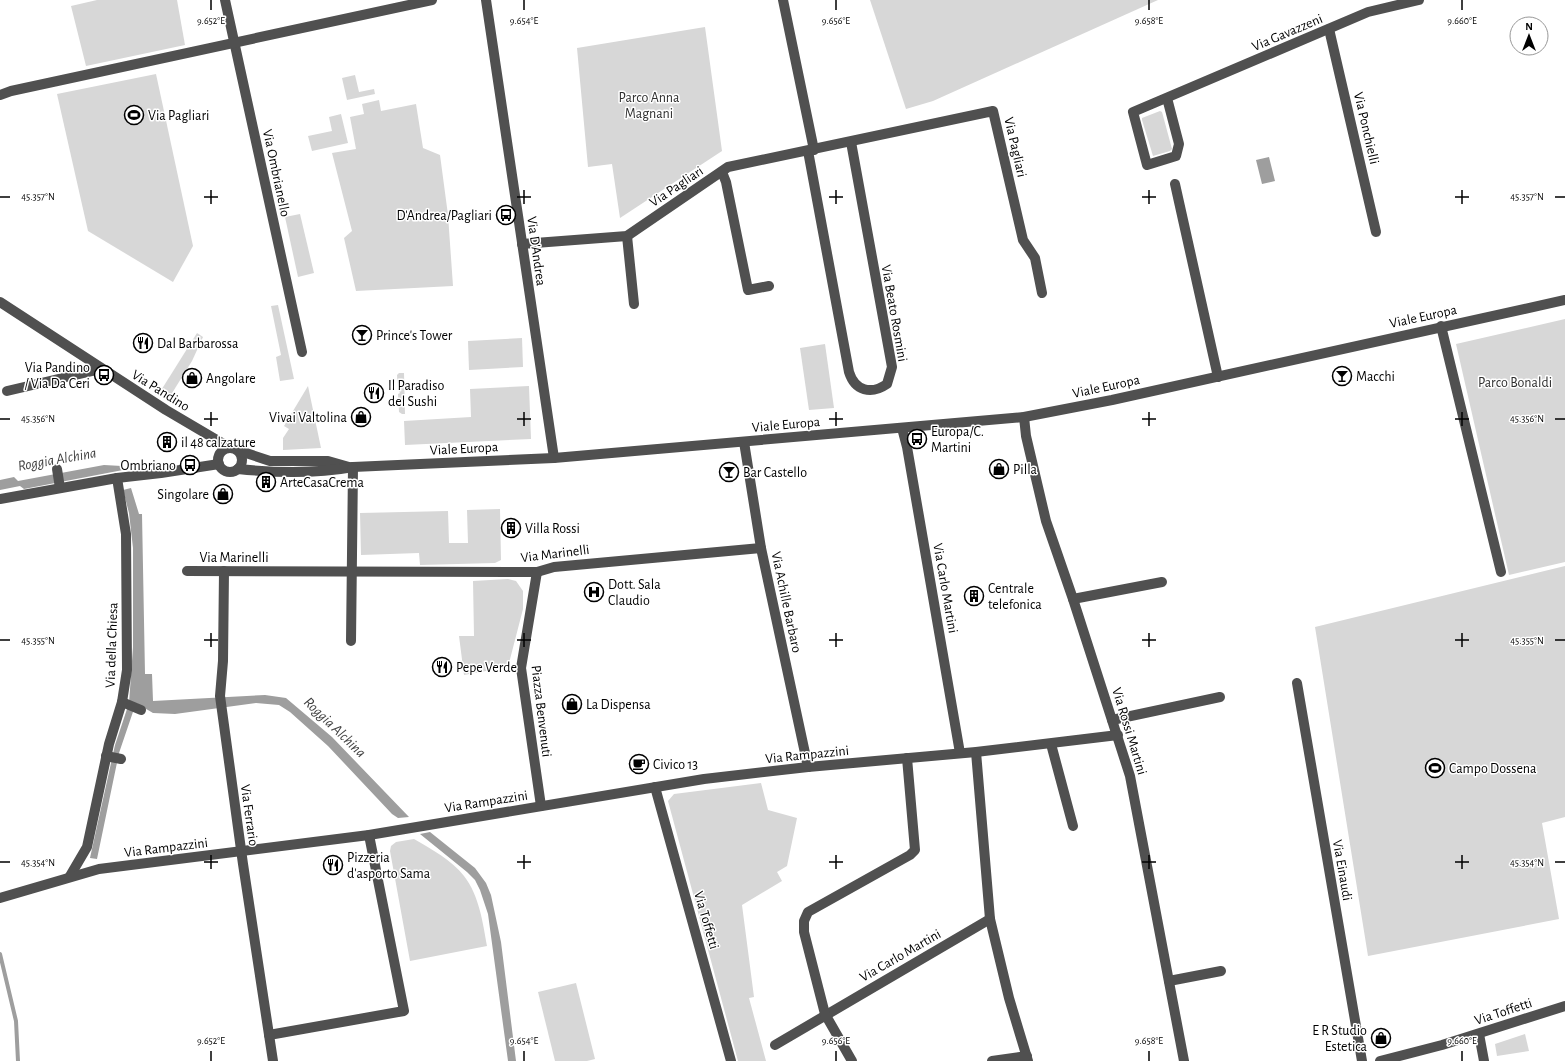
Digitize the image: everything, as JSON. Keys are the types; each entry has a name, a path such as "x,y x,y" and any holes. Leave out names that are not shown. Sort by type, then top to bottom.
{"street":[{"name":"Via Ombrianello","path":"225,0 302,352"},
{"path":"0,95 11,91 432,0"},
{"name":"Via D'Andrea","path":"486,0 554,458"},
{"path":"783,0 811,151"},
{"name":"Via Gavazzeni","path":"1167,98 1179,144 1176,156 1147,165 1133,112 1329,30 1368,12 1419,0"},
{"name":"Via Ponchielli","path":"1329,30 1376,232"},
{"name":"Via Pagliari","path":"522,244 626,236 728,167 811,151 993,111 1023,240 1036,258 1042,293"},
{"name":"Via Beato Rosmini","path":"811,151 849,372 851,379 856,385 864,390 873,391 887,384 892,367 851,142"},
{"path":"722,172 726,182 748,290 769,286"},
{"path":"1175,184 1218,377"},
{"path":"626,236 634,304"},
{"name":"Viale Europa","path":"238,469 272,472 328,472 353,467 554,458 1024,417 1218,377 1441,326 1565,300"},
{"name":"Via Pandino","path":"0,302 101,369 222,443 226,448"},
{"path":"1441,326 1501,572"},
{"path":"7,391 101,369"},
{"name":"Via Rossi Martini","path":"1024,417 1026,436 1046,521 1118,735 1130,776 1184,1061"},
{"name":"Via Carlo Martini","path":"902,428 907,447 960,754"},
{"name":"Via Achille Barbaro","path":"744,442 761,548 808,768"},
{"path":"226,448 233,448 240,452 243,462 238,469 227,472 219,464 218,456 226,448"},
{"name":"Viale Europa","path":"240,452 270,461 328,461 353,467"},
{"path":"0,499 117,478 219,464"},
{"path":"351,641 353,467"},
{"path":"57,469 60,488"},
{"name":"Via della Chiesa","path":"70,876 87,847 106,756 122,702 126,670 126,534 117,478"},
{"name":"Via Marinelli","path":"187,570 537,572 554,567 761,548"},
{"name":"Via Ferrario","path":"224,571 223,662 219,686 241,850 273,1061"},
{"name":"Piazza Benvenuti","path":"537,572 521,668 541,806"},
{"path":"1073,599 1162,582"},
{"name":"Via Einaudi","path":"1297,683 1362,1061"},
{"path":"1112,720 1220,697"},
{"path":"122,702 141,710"},
{"name":"Via Rampazzini","path":"0,898 70,876 98,869 368,835 704,779 960,754 1118,735"},
{"path":"1051,744 1073,826"},
{"path":"976,752 990,919 1009,998 1028,1058 992,1061"},
{"path":"106,756 121,760"},
{"path":"852,1061 825,1014 808,947 804,921 808,912 910,856 915,850 907,758"},
{"name":"Via Toffetti","path":"655,787 731,1061"},
{"path":"269,1035 404,1011 368,835"},
{"name":"Via Carlo Martini","path":"775,1045 825,1014 990,919"},
{"path":"1169,981 1221,971"},
{"name":"Via Toffetti","path":"1380,1061 1407,1056 1565,1006"},
{"path":"1479,1034 1484,1061"}],"green space":[{"path":"97,0 177,0 185,45 86,66 71,6"},
{"path":"870,0 1158,0 933,101 906,109"},
{"name":"Parco Anna Magnani","path":"705,27 722,151 620,218 612,164 588,167 577,48"},
{"path":"156,74 193,246 173,282 88,231 57,94"},
{"path":"355,75 359,92 374,89 375,94 347,100 342,78"},
{"path":"379,100 381,111 416,104 423,148 440,155 448,215 453,286 356,291 344,238 352,231 332,153 356,149 350,117 364,114 362,104"},
{"path":"1160,111 1162,112 1172,149 1153,156 1142,118"},
{"path":"341,114 348,143 312,151 308,136 332,131 329,117"},
{"path":"300,214 314,273 298,277 285,217"},
{"path":"278,305 294,379 280,381 276,357 281,355 271,306"},
{"name":"Parco Bonaldi","path":"1565,319 1565,562 1509,575 1456,344"},
{"path":"197,333 203,337 192,361 169,398 160,392"},
{"path":"522,338 523,367 469,370 468,341"},
{"path":"825,344 834,408 809,410 800,348"},
{"path":"399,373 404,373 405,414 399,412 398,394 400,393 398,390 397,375"},
{"path":"308,386 321,448 283,450 283,438 289,429 284,426"},
{"path":"529,386 531,439 405,445 404,421 471,417 470,389"},
{"path":"500,509 501,560 495,563 420,565 419,553 361,555 360,513 448,511 449,543 468,543 467,510"},
{"name":"Campo Dossena","path":"1565,566 1565,817 1542,823 1559,919 1368,956 1315,627"},
{"path":"508,579 516,581 523,591 523,609 508,667 464,675 459,636 474,636 473,581"},
{"path":"761,783 768,810 797,818 787,866 777,872 782,881 742,905 754,997 749,998 766,1061 738,1061 668,801 674,794"},
{"path":"414,839 454,865 464,876 477,900 487,946 410,961 390,851 391,846 396,842"},
{"path":"576,983 595,1059 587,1061 555,1061 538,992"},
{"path":"1525,1034 1529,1051 1497,1056 1495,1044"}],"shaded area":[{"path":"1269,157 1275,181 1262,184 1256,160"},
{"path":"104,465 122,466 123,470 24,489 20,486 0,490 0,480 14,477 18,481"},
{"path":"131,488 139,514 142,514 145,674 152,674 153,701 265,695 286,698 332,737 409,817 398,818 392,814 328,746 290,712 279,705 256,703 175,714 153,713 136,703 119,753 97,859 90,858 115,745 129,703 133,647 133,548 129,513 123,490"},
{"path":"430,832 475,868 486,883 491,895 501,942 516,1061 508,1061 488,914 480,890 475,880 467,872 420,834"}],"waterway":[{"path":"0,954 16,1021 18,1061"}],"place":[{"name":"Via Pagliari","path":"134,115"},
{"name":"D'Andrea/Pagliari","path":"506,215"},
{"name":"Prince's Tower","path":"362,335"},
{"name":"Dal Barbarossa","path":"143,343"},
{"name":"Via Pandino / Via Da Ceri","path":"104,375"},
{"name":"Macchi","path":"1342,376"},
{"name":"Angolare","path":"192,378"},
{"name":"Il Paradiso del Sushi","path":"374,393"},
{"name":"Vivai Valtolina","path":"361,417"},
{"name":"Europa/C. Martini","path":"917,439"},
{"name":"il 48 calzature","path":"167,442"},
{"name":"Ombriano","path":"190,465"},
{"name":"Pilla","path":"999,469"},
{"name":"Bar Castello","path":"729,472"},
{"name":"ArteCasaCrema","path":"266,482"},
{"name":"Singolare","path":"223,494"},
{"name":"Villa Rossi","path":"511,528"},
{"name":"Dott. Sala Claudio","path":"594,592"},
{"name":"Centrale telefonica","path":"974,596"},
{"name":"Pepe Verde","path":"442,667"},
{"name":"La Dispensa","path":"572,704"},
{"name":"Civico 13","path":"639,764"},
{"name":"Campo Dossena","path":"1435,768"},
{"name":"Pizzeria d'asporto Sama","path":"333,865"},
{"name":"E R Studio Estetica","path":"1381,1038"}],"water label":[{"name":"Roggia Alchina","path":"57,459"},
{"name":"Roggia Alchina","path":"335,727"}]}
